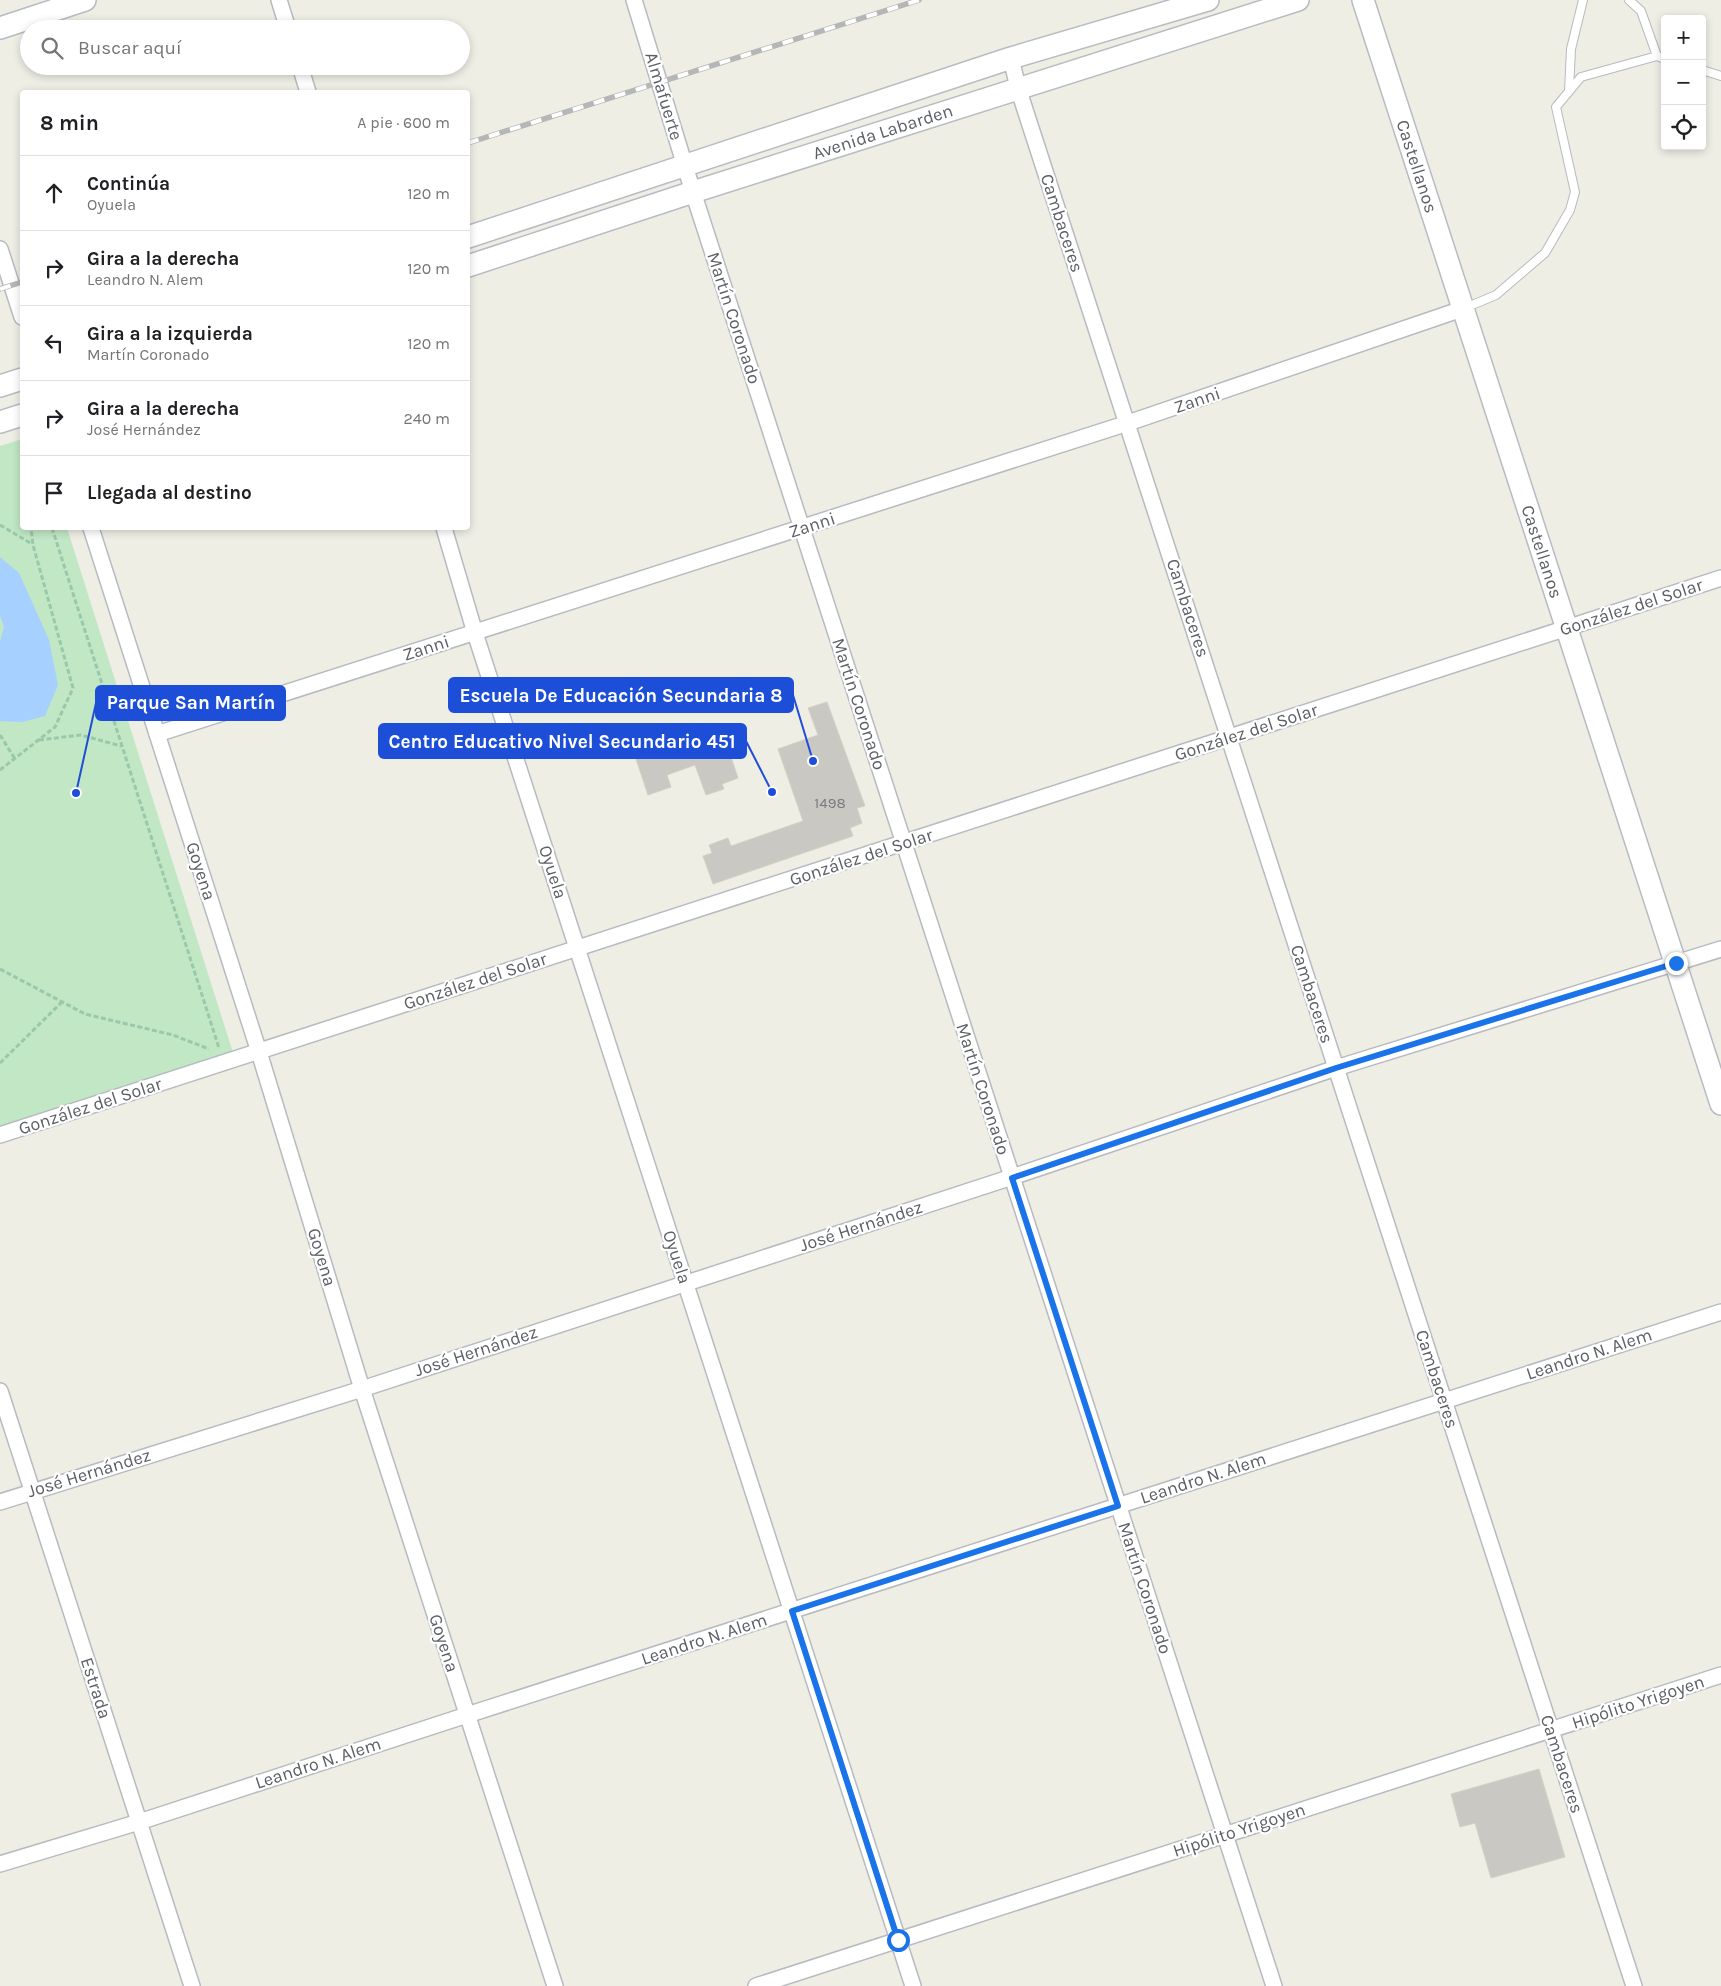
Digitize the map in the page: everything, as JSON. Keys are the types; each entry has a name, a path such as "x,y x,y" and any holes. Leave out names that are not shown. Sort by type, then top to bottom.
{"street":[{"path":"24,20 85,0"},
{"path":"279,0 285,20"},
{"name":"Almafuerte","path":"634,0 693,192"},
{"name":"Avenida Labarden","path":"470,236 1011,58 1208,0"},
{"name":"Avenida Labarden","path":"470,265 693,192 1298,0"},
{"name":"Castellanos","path":"1363,0 1465,308 1721,1104"},
{"path":"0,28 20,21"},
{"name":"Cambaceres","path":"1011,58 1018,88 1634,1986"},
{"path":"303,75 307,90"},
{"name":"Martín Coronado","path":"693,192 1274,1986"},
{"path":"0,249 20,311"},
{"name":"Zanni","path":"157,734 1128,423 1465,308"},
{"path":"0,386 20,380"},
{"path":"0,422 20,416"},
{"name":"Goyena","path":"92,530 259,1052 362,1389 555,1986"},
{"name":"Oyuela","path":"445,530 475,633 913,1986"},
{"name":"González del Solar","path":"0,1135 1721,578"},
{"name":"José Hernández","path":"0,1502 362,1389 686,1282 1012,1178 1336,1068 1721,949"},
{"name":"Leandro N. Alem","path":"0,1864 139,1822 467,1714 1721,1312"},
{"name":"Estrada","path":"0,1391 192,1986"},
{"name":"Hipólito Yrigoyen","path":"756,1986 1721,1676"}],"lane":[{"path":"1569,92 1572,49 1583,0"},
{"path":"1465,308 1496,295 1545,253 1570,210 1575,192 1556,107 1581,77 1661,57 1641,11 1629,0"},
{"path":"1706,71 1721,76"}],"path":[{"path":"0,525 33,545"},
{"path":"0,770 55,727 73,688 33,545 31,530"},
{"path":"53,530 223,1063"},
{"path":"39,740 81,735 122,746"},
{"path":"0,736 15,759"},
{"path":"0,969 85,1014 173,1036 212,1050 223,1063"},
{"path":"0,1063 62,1002"}],"green space":[{"path":"20,440 20,530 68,530 235,1059 0,1133 0,446"}],"water":[{"path":"0,557 19,573 49,640 58,685 45,716 22,722 0,721 0,641 4,627 0,616"}],"building":[{"path":"827,702 865,806 857,808 862,823 850,828 853,836 713,884 703,856 712,853 709,845 728,838 731,846 803,821 778,749 818,735 808,708"},
{"path":"722,730 738,778 722,784 724,789 706,795 695,765 667,775 671,787 648,795 636,759"},
{"path":"1539,1769 1565,1857 1491,1878 1475,1823 1460,1827 1451,1794"}],"railway":[{"path":"470,142 919,0"},
{"path":"0,289 20,283"}],"place":[{"name":"Escuela De Educación Secundaria 8","path":"813,761"},
{"name":"Centro Educativo Nivel Secundario 451","path":"772,792"},
{"name":"Parque San Martín","path":"76,793"}],"route":[{"path":"898,1940 792,1611 1118,1506 1012,1178 1336,1068 1676,963"}]}
